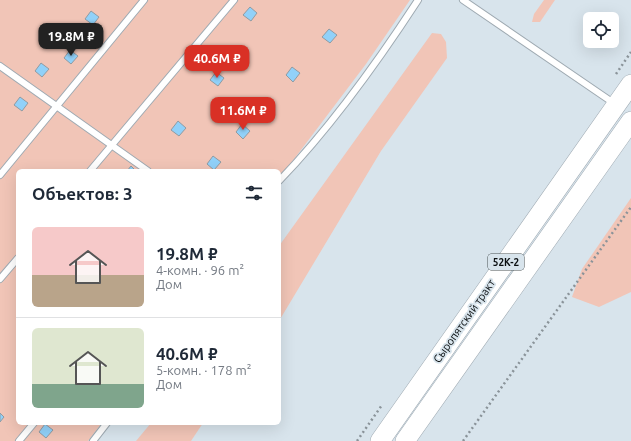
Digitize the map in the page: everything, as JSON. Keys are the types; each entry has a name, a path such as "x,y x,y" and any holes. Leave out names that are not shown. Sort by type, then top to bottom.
{"main road":[{"name":"Сыропятский тракт","path":"380,441 631,84"},
{"name":"Сыропятский тракт","path":"405,441 631,122"}],"lane":[{"path":"0,175 144,0"},
{"path":"92,169 234,0"},
{"path":"281,179 301,158 387,48 418,0"},
{"path":"463,0 616,104"},
{"path":"0,66 58,105 145,169"},
{"path":"0,280 16,260"},
{"path":"19,441 32,425"},
{"path":"94,441 106,425"}],"path":[{"path":"463,441 631,207"}],"shaded area":[{"path":"0,0 410,0 366,64 281,176 281,169 16,169 16,425 100,425 88,441 0,441"},
{"path":"544,0 555,0 540,22 532,22 534,14"},
{"path":"432,33 441,34 446,42 447,58 381,151 281,318 281,243"},
{"path":"631,198 631,292 599,307 572,297 582,269"},
{"path":"149,425 202,425 191,441 136,441"}],"building":[{"path":"250,7 257,13 251,21 243,15"},
{"path":"91,11 99,17 93,25 85,19"},
{"path":"329,29 337,35 330,43 322,37"},
{"path":"70,50 78,56 71,64 64,58"},
{"path":"41,63 49,69 42,77 35,71"},
{"path":"292,67 300,73 293,82 286,75"},
{"path":"216,72 224,78 218,86 210,80"},
{"path":"20,97 28,103 22,111 14,105"},
{"path":"257,99 264,105 258,113 250,107"},
{"path":"178,121 186,128 179,136 171,130"},
{"path":"242,124 250,131 243,139 236,132"},
{"path":"213,156 221,162 215,169 207,164"},
{"path":"0,413 4,417 0,422"},
{"path":"44,425 53,430 46,438 39,432"}]}
